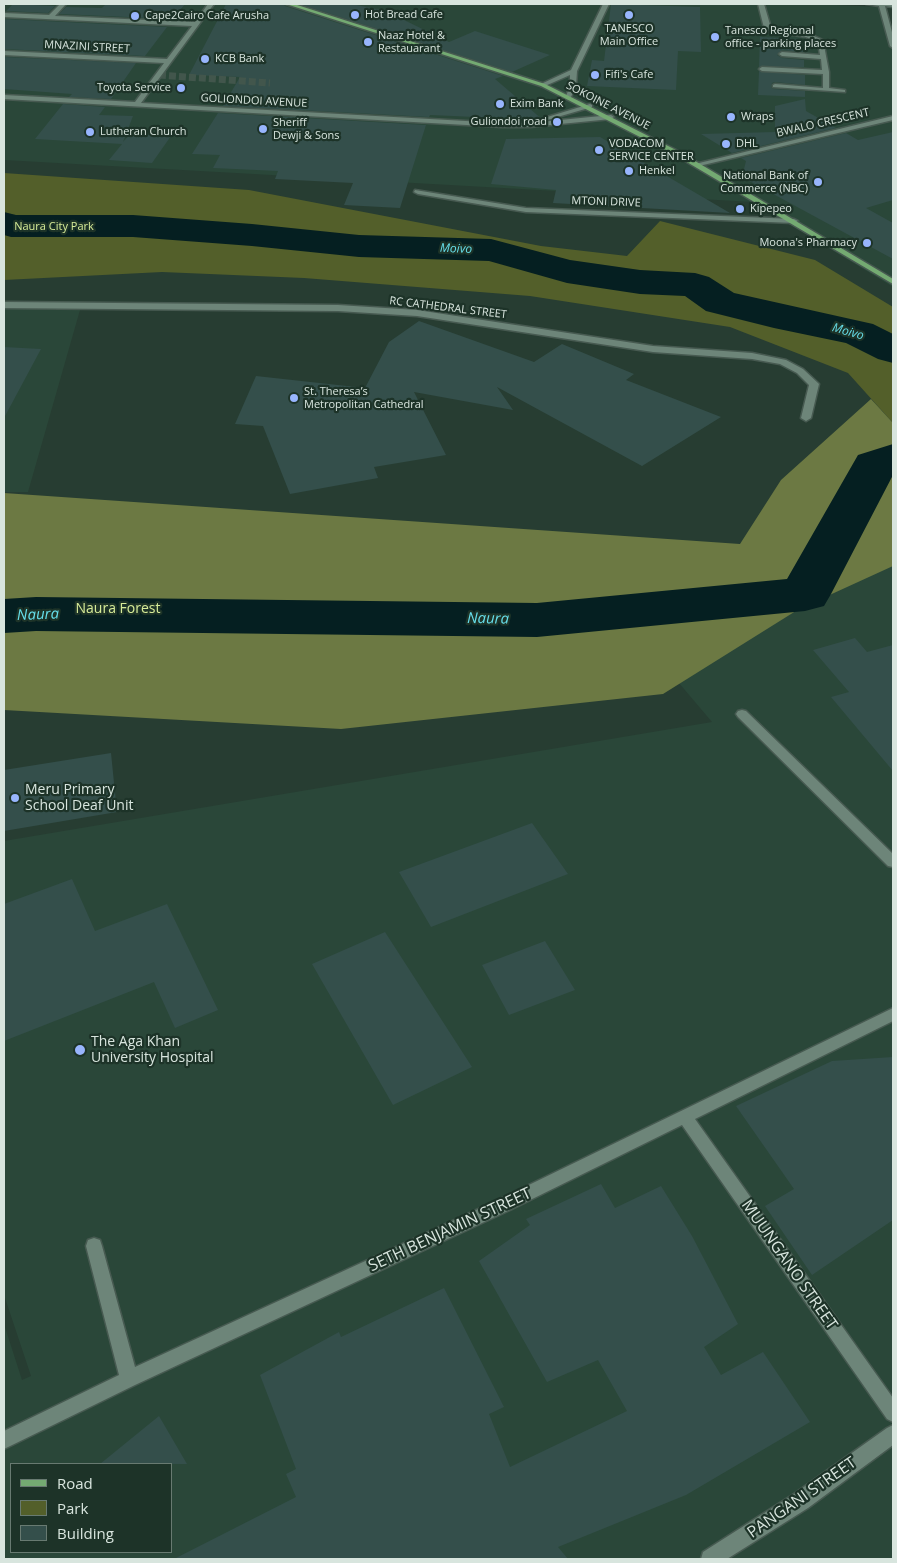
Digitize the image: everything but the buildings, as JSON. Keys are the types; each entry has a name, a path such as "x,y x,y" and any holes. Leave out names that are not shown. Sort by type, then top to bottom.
{"main road":[{"name":"SOKOINE AVENUE","path":"289,4 543,84 612,117 698,164 893,282"}],"street":[{"path":"50,18 63,4"},
{"path":"137,104 211,4"},
{"path":"569,96 573,86 574,71 606,4"},
{"path":"761,4 769,30 815,37 821,41 822,57 826,72 826,90"},
{"path":"869,4 893,5"},
{"path":"882,4 893,46"},
{"path":"4,15 196,24"},
{"name":"MNAZINI STREET","path":"4,53 168,61"},
{"path":"782,54 822,57"},
{"path":"762,68 826,72"},
{"path":"543,84 574,71"},
{"path":"775,86 843,91"},
{"name":"GOLIONDOI AVENUE","path":"4,98 502,125"},
{"path":"502,125 555,117 590,106"},
{"path":"502,125 530,126 612,117"},
{"name":"BWALO CRESCENT","path":"698,164 893,118"},
{"name":"MTONI DRIVE","path":"418,192 526,210 794,221"},
{"name":"RC CATHEDRAL STREET","path":"4,306 338,308 417,313 653,349 752,356 783,362 800,371 814,384 806,418"},
{"path":"742,714 893,862"},
{"name":"SETH BENJAMIN STREET","path":"4,1440 129,1379 506,1204 893,1014"},
{"name":"MUUNGANO STREET","path":"685,1117 893,1413"},
{"path":"94,1246 129,1379"},
{"name":"PANGANI STREET","path":"710,1559 801,1501 893,1434"}],"shaded area":[{"path":"4,4 815,4 882,7 893,43 893,287 753,202 4,160"},
{"path":"4,308 80,310 28,492 4,492"},
{"path":"893,514 893,1559 4,1559 4,1324 22,1380 31,1376 4,1295 4,841 712,722 617,610"}],"green space":[{"name":"Naura City Park","path":"4,173 249,190 541,246 627,256 660,221 815,260 893,307 893,423 848,373 730,327 530,296 304,278 162,272 4,280"},
{"name":"Naura Forest","path":"871,399 893,423 893,566 799,609 663,694 341,729 4,710 4,493 740,544 781,480"}],"waterway":[{"name":"Moivo","path":"4,223 11,226 133,226 252,235 359,246 491,250 567,271 640,282 695,285 720,302 774,316 858,333 893,350"},
{"name":"Naura","path":"4,616 36,614 537,620 805,594 875,465 893,458"}],"tunnel":[{"path":"159,75 270,83"}],"place":[{"name":"Hot Bread Cafe","path":"355,15"},
{"name":"TANESCO Main Office","path":"629,15"},
{"name":"Cape2Cairo Cafe Arusha","path":"135,16"},
{"name":"Tanesco Regional office - parking places","path":"715,37"},
{"name":"Naaz Hotel & Restauarant","path":"368,42"},
{"name":"KCB Bank","path":"205,59"},
{"name":"Fifi's Cafe","path":"595,75"},
{"name":"Toyota Service","path":"181,88"},
{"name":"Exim Bank","path":"500,104"},
{"name":"Wraps","path":"731,117"},
{"name":"Guliondoi road","path":"557,122"},
{"name":"Sheriff Dewji & Sons","path":"263,129"},
{"name":"Lutheran Church","path":"90,132"},
{"name":"DHL","path":"726,144"},
{"name":"VODACOM SERVICE CENTER","path":"599,150"},
{"name":"Henkel","path":"629,171"},
{"name":"National Bank of Commerce (NBC)","path":"818,182"},
{"name":"Kipepeo","path":"740,209"},
{"name":"Moona's Pharmacy","path":"867,243"},
{"name":"St. Theresa’s Metropolitan Cathedral","path":"294,398"},
{"name":"Meru Primary School Deaf Unit","path":"15,798"},
{"name":"The Aga Khan University Hospital","path":"80,1050"}]}
